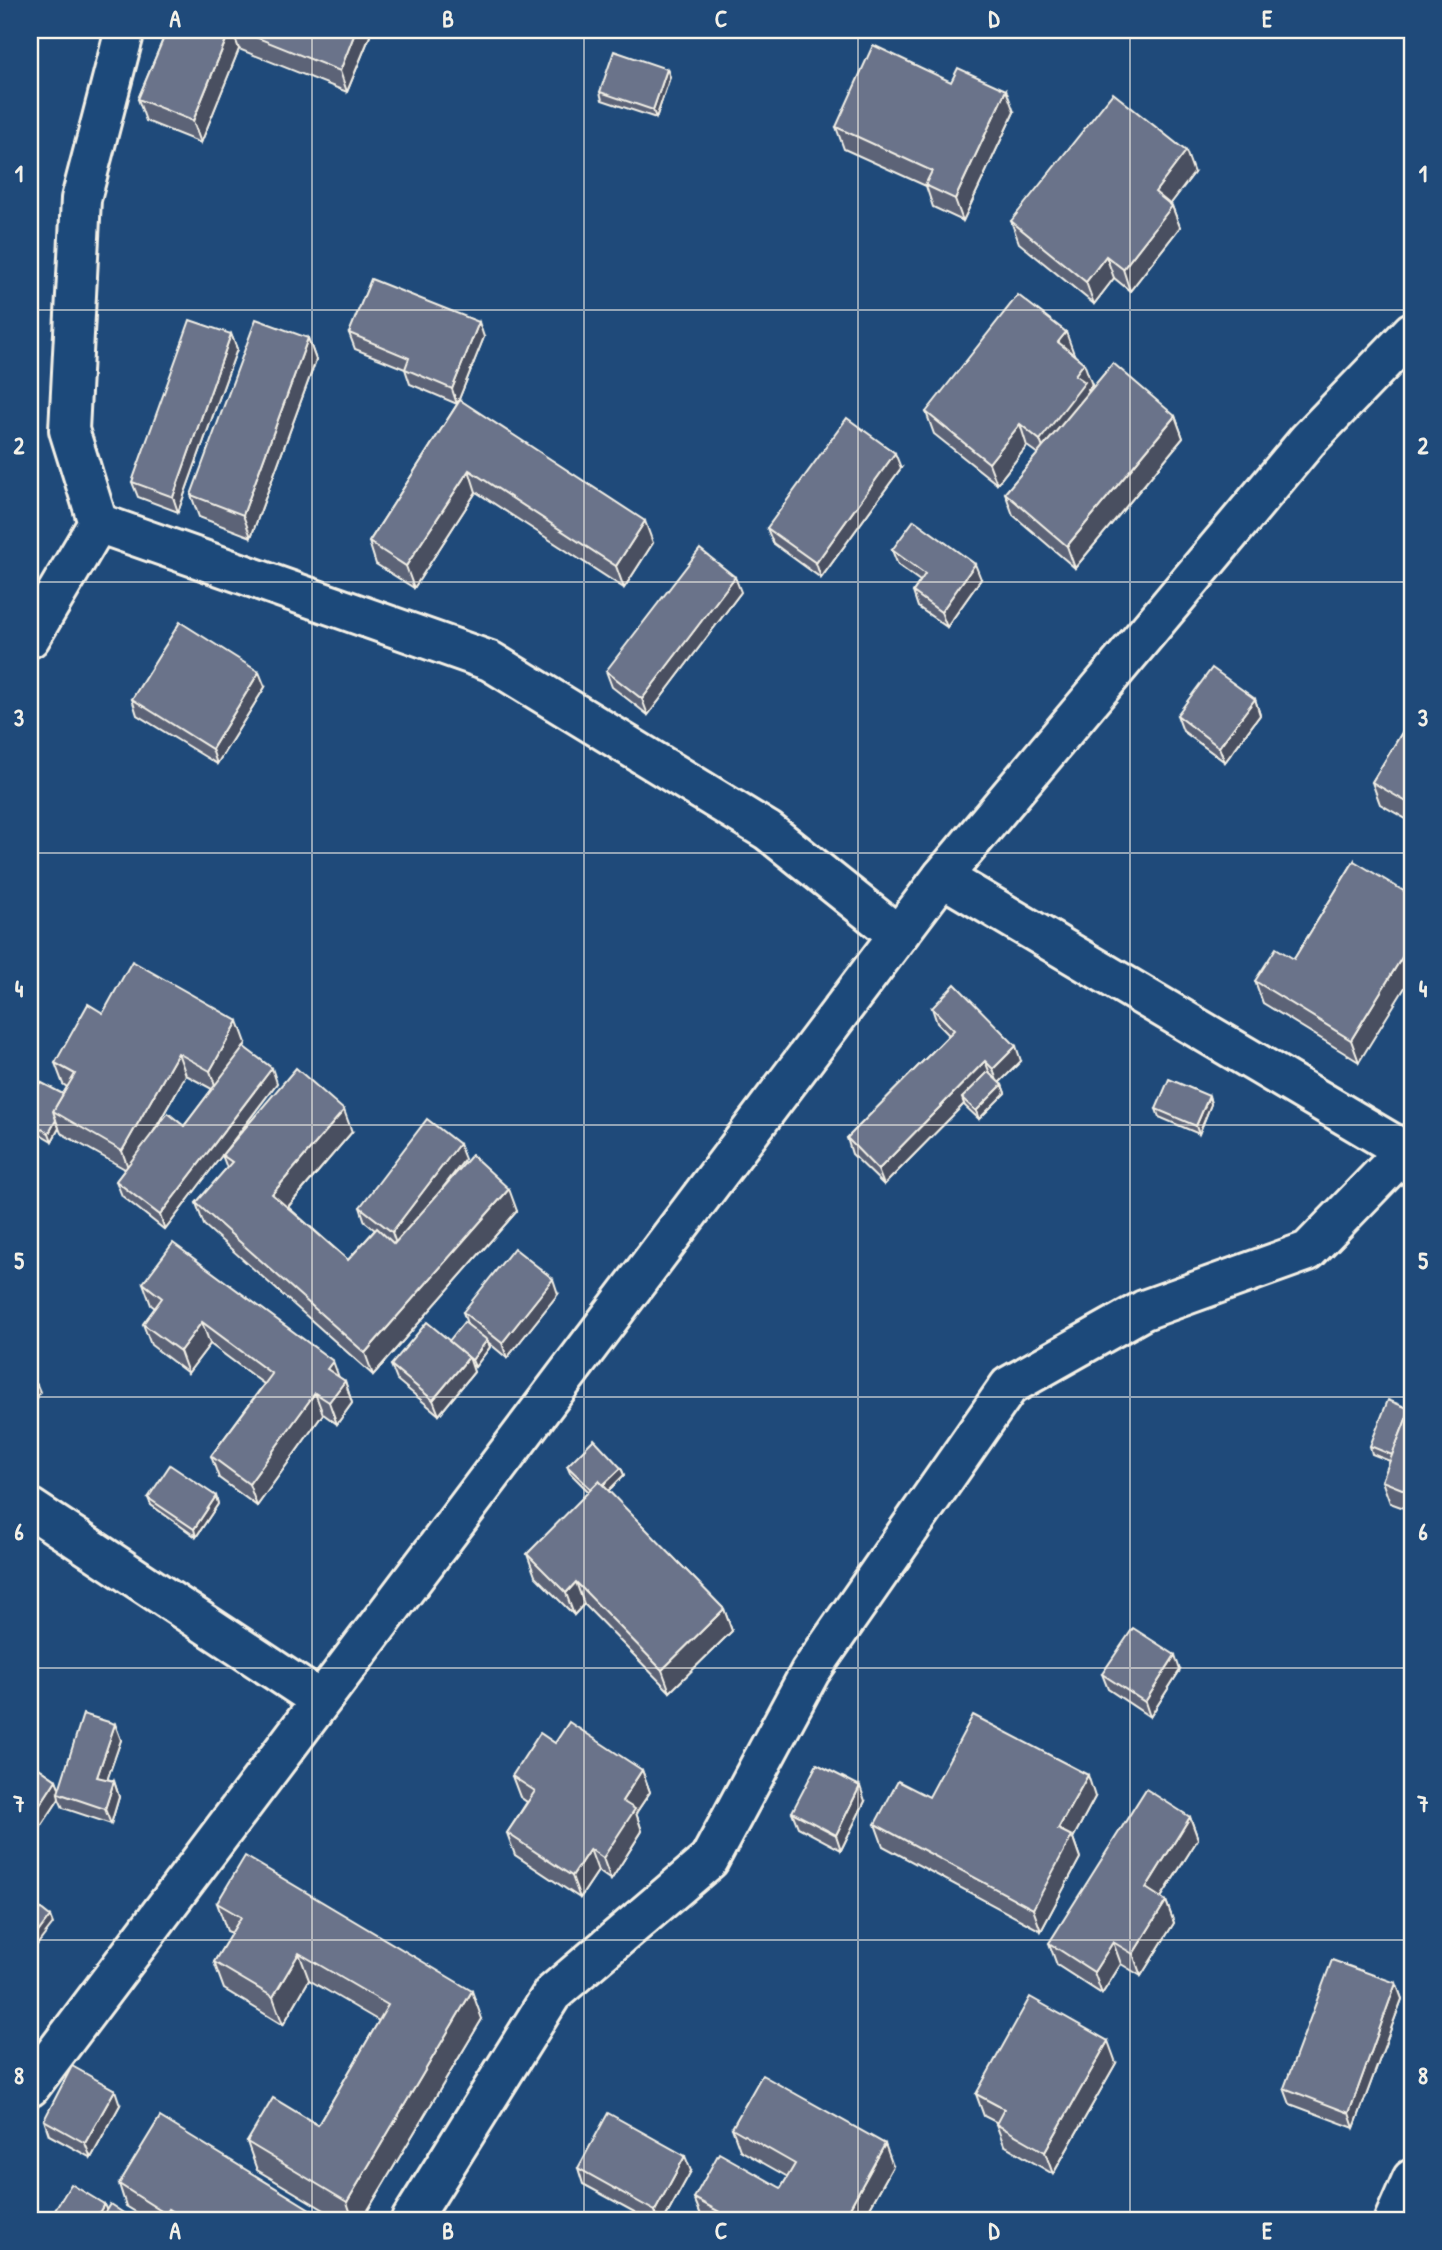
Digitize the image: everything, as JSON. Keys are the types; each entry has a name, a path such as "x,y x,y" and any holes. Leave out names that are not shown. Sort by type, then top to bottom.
{"street":[{"path":"30,638 98,523 69,430 81,200 125,30"},
{"path":"30,2087 942,877 1308,440 1412,332"},
{"path":"98,523 490,661 768,831 898,935"},
{"path":"411,2220 552,1994 709,1860 810,1672 1009,1386 1144,1311 1308,1251 1409,1153 942,877"},
{"path":"30,1508 320,1700"},
{"path":"1394,2220 1412,2179"}],"building":[{"path":"167,30 230,30 193,121 138,99"},
{"path":"238,30 356,30 340,71"},
{"path":"873,45 951,82 958,68 1006,90 955,199 925,185 932,171 836,127"},
{"path":"614,51 667,69 653,110 600,92"},
{"path":"1113,93 1186,151 1155,192 1172,206 1123,269 1106,256 1086,282 1011,221"},
{"path":"371,279 479,322 452,389 405,369 409,358 349,333"},
{"path":"1018,295 1066,332 1058,342 1084,363 1075,375 1085,382 1040,440 1020,424 989,463 926,412"},
{"path":"256,319 308,338 243,515 191,495"},
{"path":"190,320 231,334 173,497 132,482"},
{"path":"1113,363 1175,416 1067,546 1005,493"},
{"path":"460,400 645,521 616,566 469,470 406,566 369,542"},
{"path":"847,418 895,453 816,563 767,528"},
{"path":"914,520 975,564 941,612 913,592 925,574 892,550"},
{"path":"700,549 735,577 642,699 606,671"},
{"path":"180,622 259,672 212,749 132,699"},
{"path":"1212,668 1255,699 1219,747 1177,715"},
{"path":"1412,716 1412,805 1372,782"},
{"path":"1354,861 1412,896 1412,941 1351,1040 1255,981 1276,948 1294,959"},
{"path":"132,961 238,1021 210,1071 178,1053 122,1151 53,1111 75,1074 55,1063 88,1004 103,1013"},
{"path":"955,984 1016,1046 993,1069 985,1061 878,1170 847,1138 954,1030 932,1008"},
{"path":"244,1047 272,1068 160,1215 116,1181 168,1113 184,1126"},
{"path":"296,1068 344,1110 272,1194 348,1260 377,1228 394,1244 472,1155 509,1189 365,1353 196,1203 232,1162 222,1155"},
{"path":"988,1072 1002,1085 976,1111 962,1098"},
{"path":"1169,1079 1209,1096 1196,1126 1156,1109"},
{"path":"40,1082 63,1094 53,1111 56,1120 49,1133 30,1122 30,1102"},
{"path":"427,1119 459,1144 392,1232 360,1207"},
{"path":"173,1243 333,1361 327,1369 345,1381 329,1402 315,1393 249,1484 211,1456 272,1374 202,1322 180,1351 143,1324 162,1298 143,1283"},
{"path":"514,1248 553,1279 502,1343 463,1312"},
{"path":"427,1322 469,1357 433,1400 391,1365"},
{"path":"464,1322 487,1340 472,1360 449,1341"},
{"path":"30,1381 37,1385 30,1398"},
{"path":"1388,1400 1410,1409 1392,1455 1370,1446"},
{"path":"1412,1404 1412,1493 1382,1481"},
{"path":"594,1439 621,1468 603,1485 599,1481 591,1489 567,1466"},
{"path":"170,1465 216,1496 194,1529 148,1498"},
{"path":"599,1481 724,1609 662,1670 576,1582 566,1593 527,1554"},
{"path":"1133,1628 1175,1655 1145,1702 1102,1674"},
{"path":"83,1714 115,1724 97,1777 114,1781 105,1809 58,1793"},
{"path":"973,1715 1088,1775 1058,1829 1072,1836 1033,1909 875,1824 898,1781 929,1797"},
{"path":"569,1722 642,1770 622,1801 635,1809 603,1858 590,1849 572,1876 507,1833 535,1791 512,1776 540,1733 555,1743"},
{"path":"30,1762 56,1780 30,1820"},
{"path":"817,1764 860,1786 836,1835 792,1812"},
{"path":"1146,1789 1190,1817 1146,1888 1166,1901 1133,1954 1113,1942 1094,1972 1049,1943"},
{"path":"245,1856 472,1991 347,2202 247,2142 273,2098 318,2125 388,2005 299,1953 273,1997 214,1962 241,1917 217,1903"},
{"path":"30,1900 50,1916 30,1943"},
{"path":"1332,1960 1396,1983 1349,2113 1284,2088"},
{"path":"1030,1997 1108,2041 1045,2152 996,2124 1004,2109 976,2094"},
{"path":"72,2066 115,2090 85,2143 44,2120"},
{"path":"762,2075 885,2144 843,2220 734,2220 694,2198 719,2153 781,2188 795,2164 732,2128"},
{"path":"608,2113 685,2156 655,2211 578,2168"},
{"path":"160,2117 318,2214 314,2220 233,2220 224,2215 221,2220 187,2220 169,2209 166,2214 119,2184"},
{"path":"71,2184 104,2204 95,2220 49,2220"},
{"path":"110,2204 134,2220 100,2220"}]}
